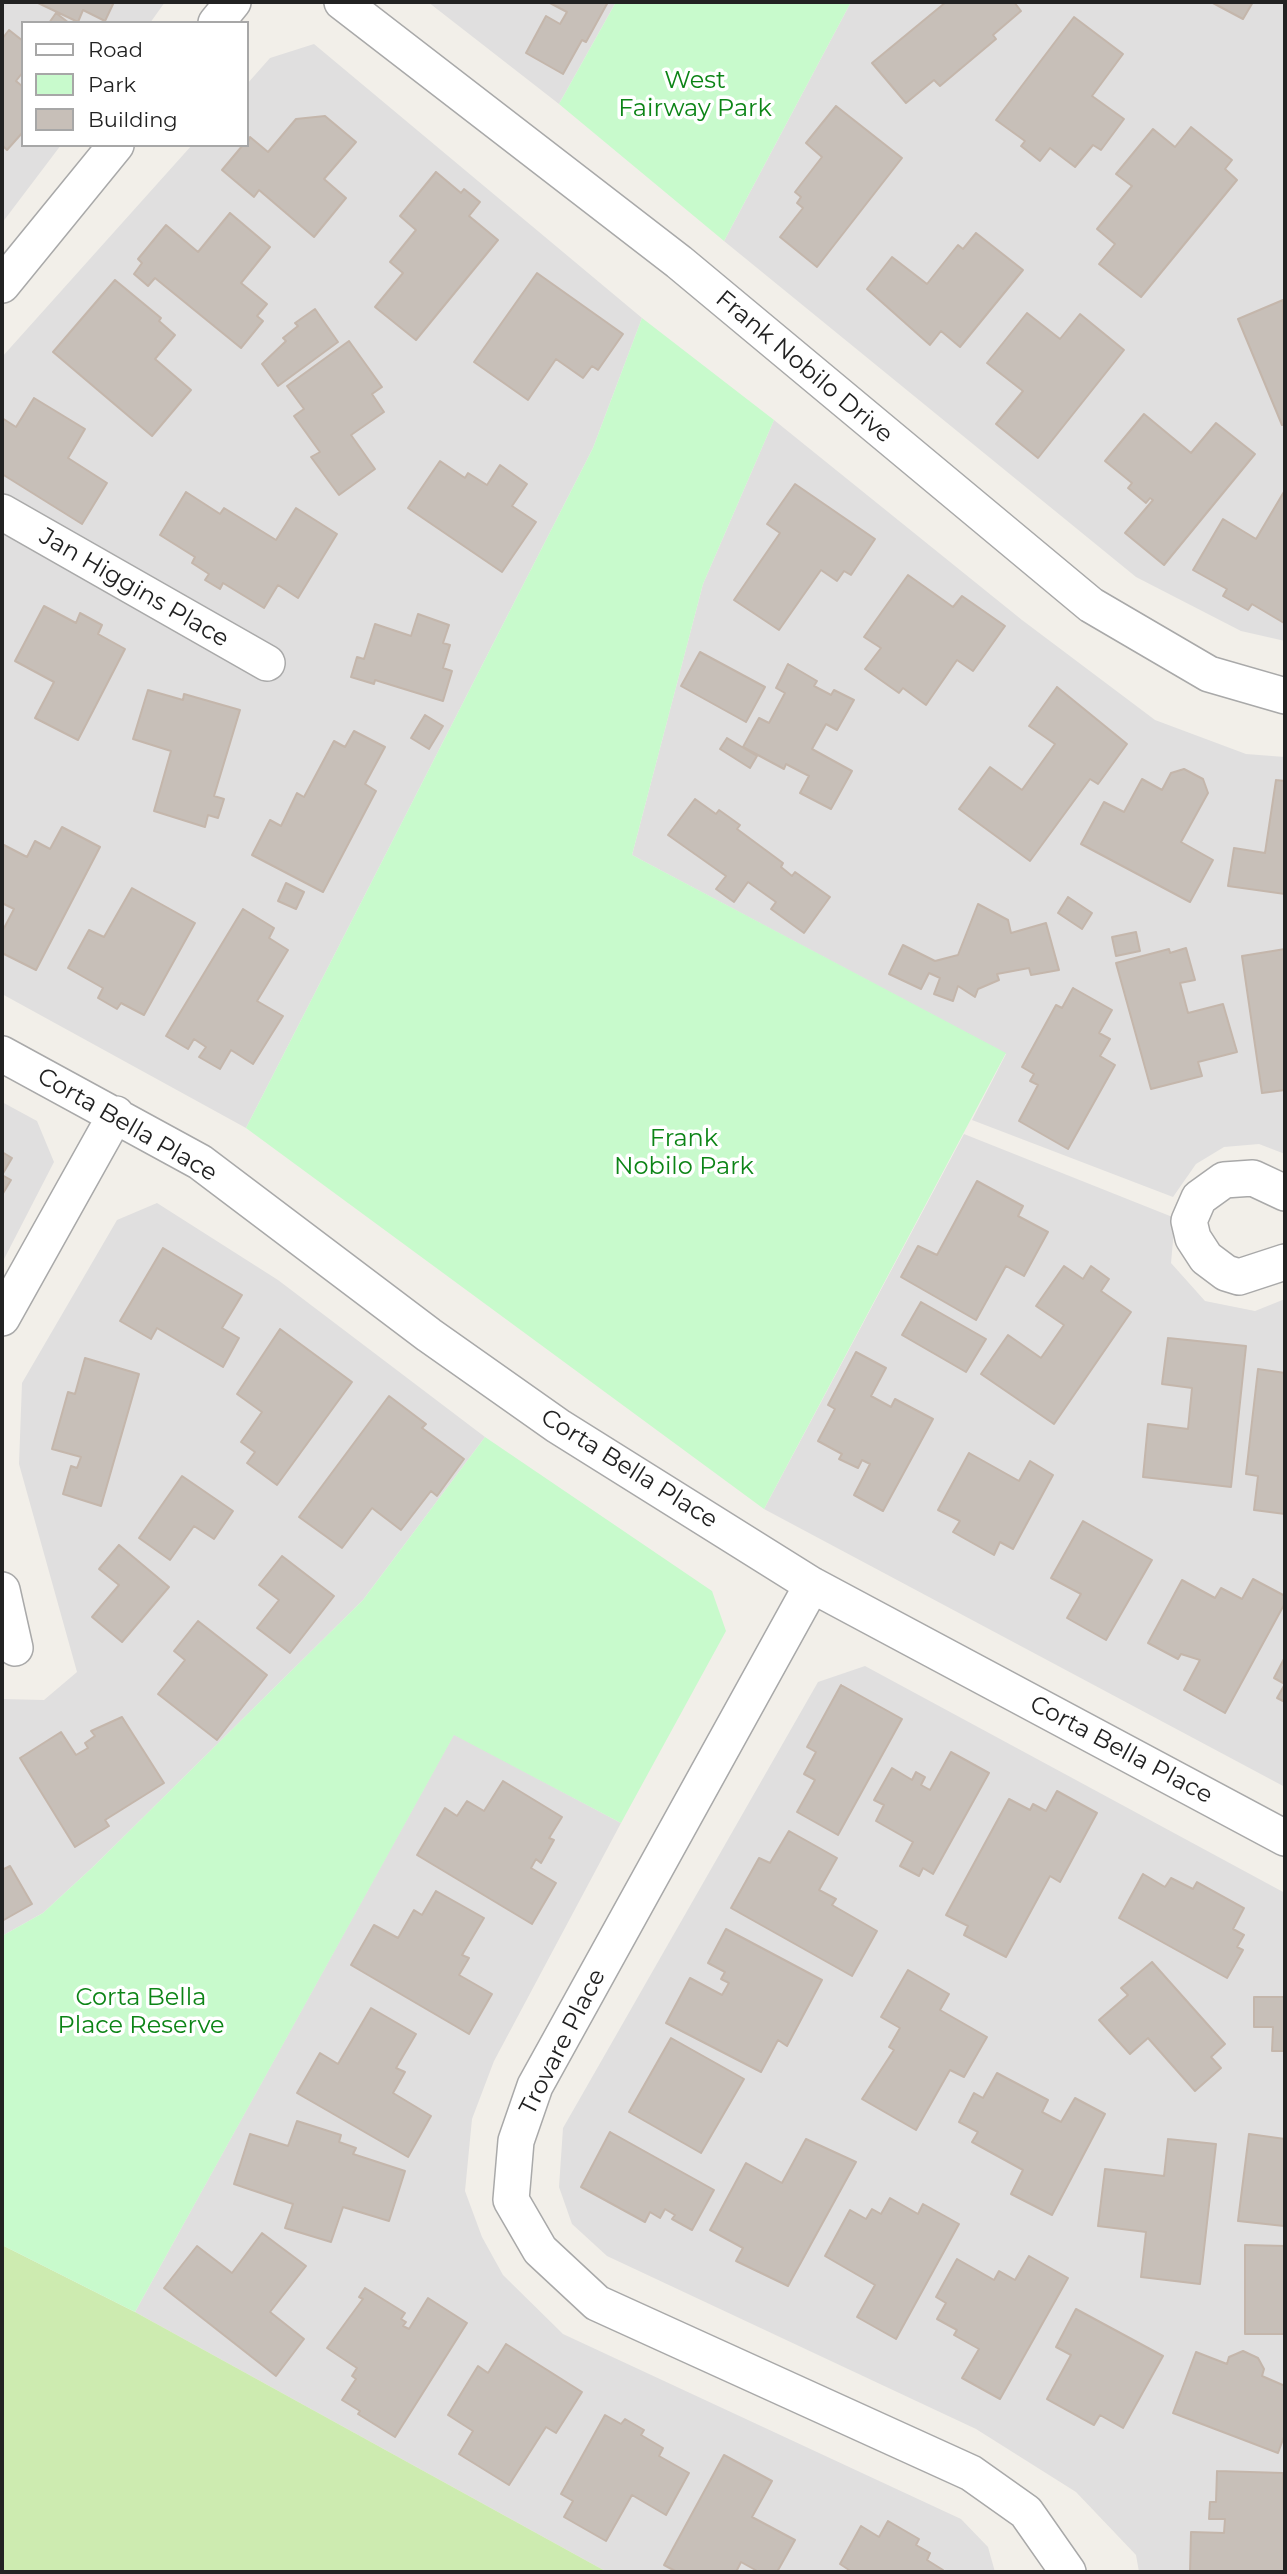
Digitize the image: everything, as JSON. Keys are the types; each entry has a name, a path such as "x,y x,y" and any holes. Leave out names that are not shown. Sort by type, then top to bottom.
{"street":[{"path":"218,21 233,2"},
{"name":"Frank Nobilo Drive","path":"342,2 679,262 1091,605 1209,674 1285,696"},
{"path":"3,282 114,147"},
{"name":"Jan Higgins Place","path":"2,512 267,663"},
{"name":"Corta Bella Place","path":"2,1054 200,1162 429,1335 558,1426 812,1585 1285,1838"},
{"path":"2,1318 116,1114"},
{"path":"1285,1193 1253,1178 1224,1180 1199,1198 1189,1221 1193,1238 1206,1258 1226,1273 1239,1277 1285,1262"},
{"name":"Trovare Place","path":"812,1585 535,2086 516,2141 511,2200 540,2250 597,2303 971,2473 1026,2512 1068,2572"},
{"path":"2,1590 15,1648"}],"shaded area":[{"path":"2,2 165,2 151,21 21,21 21,147 59,147 2,223"},
{"path":"428,2 616,2 559,104"},
{"path":"851,2 1285,2 1285,641 1241,631 1136,577 724,241"},
{"path":"314,44 642,318 593,448 246,1128 2,994 2,357 190,147 248,147 248,83 270,58"},
{"path":"774,420 1022,620 1155,720 1246,754 1285,757 1285,1154 1259,1144 1224,1147 1196,1164 1173,1197 972,1120 1006,1054 632,855 703,584"},
{"path":"2,1102 37,1121 54,1162 2,1263"},
{"path":"964,1134 1175,1218 1171,1263 1205,1301 1255,1311 1285,1299 1285,1787 764,1509"},
{"path":"157,1203 278,1280 485,1437 363,1600 94,1866 43,1913 2,1936 2,1699 44,1700 77,1672 19,1464 22,1383 117,1220"},
{"path":"865,1666 1285,1893 1285,2572 1139,2572 1136,2555 1076,2492 976,2429 607,2256 572,2224 559,2187 563,2128 818,1682"},
{"path":"454,1734 621,1823 494,2061 472,2119 465,2191 482,2237 503,2275 563,2334 961,2519 988,2547 995,2572 607,2572 135,2312"}],"green space":[{"name":"West Fairway Park","path":"616,2 851,2 724,241 559,104"},
{"name":"Frank Nobilo Park","path":"642,318 774,420 703,584 632,855 1006,1053 764,1509 246,1128 593,448"},
{"name":"Corta Bella Place Reserve","path":"485,1437 712,1591 726,1631 621,1823 454,1735 135,2312 2,2245 2,1936 43,1913 94,1866 363,1600"},
{"path":"2,2245 135,2312 607,2572 2,2572"}],"building":[{"path":"36,2 114,2 105,21 83,10 78,21"},
{"path":"548,2 608,2 586,42 582,40 563,74 526,53 546,16 560,24 567,12"},
{"path":"946,2 1014,2 1021,11 993,35 996,39 940,86 934,80 906,103 872,63"},
{"path":"1211,2 1253,2 1243,19"},
{"path":"56,13 66,21 50,21"},
{"path":"1074,17 1123,54 1092,96 1124,119 1101,150 1093,145 1075,167 1050,148 1040,161 1021,146 1025,141 996,120"},
{"path":"9,30 21,39 21,75 16,81 21,85 21,134 7,150 2,145 2,39"},
{"path":"836,106 902,158 817,267 780,237 803,208 797,203 801,197 795,192 822,157 806,143"},
{"path":"325,116 356,142 324,179 346,198 314,237 259,190 254,197 222,170 241,147 248,147 250,137 268,152 296,119"},
{"path":"1191,127 1232,160 1225,169 1237,180 1141,297 1099,264 1115,244 1097,229 1132,186 1116,174 1153,129 1175,147"},
{"path":"436,172 461,193 464,189 480,202 469,216 498,240 416,340 375,307 403,273 390,262 416,230 400,216"},
{"path":"230,213 270,247 241,283 267,304 257,316 263,321 241,348 155,278 148,286 134,274 142,263 138,259 166,225 198,252"},
{"path":"976,233 1023,270 960,347 941,331 930,345 867,289 892,257 927,284 958,245 963,249"},
{"path":"537,273 623,334 598,370 592,366 583,378 556,359 528,400 474,362"},
{"path":"115,280 161,318 159,321 175,335 155,359 191,390 152,436 53,352"},
{"path":"1283,300 1285,424 1282,425 1238,319"},
{"path":"315,309 338,342 278,386 262,364 286,341 283,338 298,326 295,323"},
{"path":"1027,313 1060,339 1080,314 1124,350 1038,458 996,424 1023,391 987,363"},
{"path":"349,341 382,387 372,394 384,412 351,435 375,469 339,495 311,457 320,452 294,416 304,409 287,386"},
{"path":"34,398 85,429 68,458 107,483 82,524 2,474 2,418 16,427"},
{"path":"1144,414 1191,453 1216,423 1255,454 1164,565 1125,533 1153,500 1150,498 1146,503 1128,488 1132,483 1105,461"},
{"path":"440,461 465,478 468,473 487,485 500,465 527,484 512,506 536,522 502,572 408,508"},
{"path":"795,484 875,539 851,575 844,571 837,581 821,570 779,630 734,600 780,533 767,524"},
{"path":"1285,490 1284,623 1252,604 1248,610 1223,596 1227,589 1193,570 1223,519 1256,539"},
{"path":"186,492 220,514 224,508 276,540 296,508 337,534 298,598 278,585 264,608 223,583 220,589 205,580 209,574 192,563 195,557 160,535"},
{"path":"908,575 953,607 962,596 1005,626 973,671 957,660 926,705 903,688 899,693 865,669 881,648 864,637"},
{"path":"44,606 76,623 80,613 102,625 98,634 125,649 78,740 35,718 54,682 15,661"},
{"path":"418,614 449,625 443,643 450,645 443,668 452,671 443,701 375,680 374,684 351,677 357,657 364,659 375,624 411,636"},
{"path":"700,652 765,687 746,722 681,686"},
{"path":"788,664 817,681 814,686 831,695 834,690 854,700 837,730 826,724 812,749 852,771 831,809 800,793 809,776 786,764 784,769 743,747 759,718 769,723 785,693 776,688"},
{"path":"1057,687 1127,744 1098,784 1090,779 1030,861 959,809 990,767 1022,790 1055,744 1029,726"},
{"path":"148,690 183,700 184,694 240,710 214,796 224,799 218,818 208,815 205,827 154,811 171,751 133,739"},
{"path":"425,715 443,726 429,749 411,738"},
{"path":"354,731 385,747 365,784 376,791 323,892 252,855 270,820 281,826 297,793 304,797 334,741 345,747"},
{"path":"727,738 757,756 750,768 720,749"},
{"path":"1184,769 1203,779 1208,793 1181,842 1213,860 1190,902 1081,844 1104,802 1124,812 1142,779 1162,790 1171,773"},
{"path":"1276,780 1285,781 1285,894 1228,886 1234,848 1265,853"},
{"path":"695,799 716,814 719,810 740,825 737,829 783,863 781,867 792,876 795,872 830,897 804,933 771,909 776,902 748,882 734,902 716,889 726,876 668,835"},
{"path":"62,827 100,847 36,970 2,953 2,932 14,909 2,903 2,844 27,857 35,841 50,849"},
{"path":"286,883 304,892 296,909 278,901"},
{"path":"132,888 195,923 144,1015 121,1003 117,1009 98,998 103,988 68,968 89,930 104,937"},
{"path":"1068,897 1092,913 1082,929 1058,913"},
{"path":"978,904 1008,920 1011,933 1046,923 1059,970 1031,975 1029,968 997,974 999,980 978,989 975,997 958,986 953,1001 934,994 940,978 929,973 921,989 889,974 903,945 935,961 958,955"},
{"path":"243,909 274,928 269,938 288,950 257,1001 283,1016 253,1064 231,1050 220,1069 199,1057 206,1047 194,1039 188,1049 166,1036"},
{"path":"1136,932 1140,951 1116,956 1112,937"},
{"path":"1186,948 1195,980 1180,983 1188,1013 1223,1004 1237,1052 1198,1062 1202,1076 1151,1089 1116,963 1169,949 1170,953"},
{"path":"1285,949 1285,1090 1262,1093 1242,956"},
{"path":"1073,988 1112,1010 1099,1033 1110,1039 1100,1056 1115,1065 1068,1149 1019,1121 1038,1085 1030,1081 1034,1074 1022,1067 1056,1005 1062,1008"},
{"path":"2,1152 12,1158 2,1175"},
{"path":"2,1175 11,1180 2,1195"},
{"path":"977,1181 1023,1206 1018,1216 1048,1232 1024,1276 1006,1266 976,1320 901,1277 918,1246 937,1255"},
{"path":"163,1248 242,1295 222,1328 239,1338 223,1367 157,1328 151,1339 120,1321"},
{"path":"1064,1266 1083,1279 1091,1266 1109,1279 1101,1291 1131,1312 1054,1424 981,1374 1008,1335 1041,1358 1064,1325 1036,1306"},
{"path":"921,1302 986,1339 966,1372 902,1335"},
{"path":"280,1329 352,1382 277,1485 247,1463 255,1452 241,1442 262,1412 237,1394"},
{"path":"1168,1338 1246,1346 1231,1487 1143,1477 1148,1424 1188,1429 1192,1388 1162,1384"},
{"path":"856,1352 886,1368 871,1396 891,1407 895,1399 933,1419 883,1511 854,1495 870,1464 862,1460 858,1468 839,1459 842,1454 818,1441 835,1409 828,1405"},
{"path":"85,1358 139,1374 101,1506 63,1494 71,1466 77,1468 81,1457 52,1449 68,1392 75,1394"},
{"path":"1258,1369 1285,1373 1285,1514 1254,1510 1258,1476 1246,1474"},
{"path":"389,1396 426,1424 422,1428 464,1459 437,1496 431,1491 401,1530 372,1508 342,1548 299,1517"},
{"path":"969,1453 1019,1481 1030,1461 1053,1475 1013,1549 1000,1542 994,1555 953,1532 960,1521 938,1510"},
{"path":"182,1476 233,1511 214,1539 194,1526 170,1560 139,1538"},
{"path":"1083,1521 1152,1560 1106,1640 1067,1618 1081,1594 1051,1578"},
{"path":"119,1545 169,1587 122,1642 92,1617 119,1585 99,1569"},
{"path":"282,1556 334,1596 290,1653 257,1628 279,1600 259,1585"},
{"path":"1253,1579 1285,1596 1285,1603 1225,1713 1184,1690 1200,1660 1181,1654 1178,1659 1148,1643 1182,1580 1215,1598 1221,1588 1242,1599"},
{"path":"198,1621 267,1675 217,1740 158,1694 185,1660 174,1651"},
{"path":"1285,1657 1285,1684 1274,1678"},
{"path":"1285,1684 1285,1702 1277,1698"},
{"path":"841,1685 902,1719 838,1835 797,1812 815,1780 804,1774 816,1752 807,1747"},
{"path":"122,1717 164,1783 105,1820 109,1826 75,1847 20,1758 61,1732 76,1755 88,1748 85,1743 95,1736 91,1731"},
{"path":"951,1752 989,1773 933,1874 923,1868 919,1876 900,1866 913,1842 876,1821 884,1805 874,1800 892,1768 912,1780 916,1772 925,1777 921,1785 930,1790"},
{"path":"503,1781 562,1817 549,1838 554,1840 541,1863 536,1859 531,1868 556,1883 532,1924 417,1855 445,1808 457,1816 467,1801 484,1811"},
{"path":"1057,1791 1097,1813 1060,1882 1050,1876 1006,1957 964,1935 968,1926 946,1915 1009,1799 1030,1810 1033,1804 1046,1811"},
{"path":"789,1831 837,1858 819,1890 836,1899 832,1905 877,1931 852,1976 731,1908 759,1858 770,1863"},
{"path":"10,1866 32,1904 2,1921 2,1870"},
{"path":"1143,1874 1165,1887 1171,1878 1193,1889 1197,1882 1244,1908 1233,1929 1244,1935 1237,1947 1243,1950 1227,1978 1119,1918"},
{"path":"436,1891 484,1918 462,1955 469,1958 459,1975 492,1994 469,2034 351,1965 374,1925 398,1938 414,1910 422,1915"},
{"path":"726,1929 822,1980 787,2046 778,2040 761,2072 666,2023 690,1978 722,1995 729,1983 721,1979 725,1972 708,1963"},
{"path":"1152,1962 1225,2044 1211,2057 1221,2068 1195,2091 1148,2038 1130,2054 1099,2020 1128,1995 1121,1988"},
{"path":"908,1970 949,1994 940,2010 987,2037 964,2077 950,2070 916,2130 862,2099 894,2050 889,2047 900,2028 881,2017"},
{"path":"1254,1997 1285,1997 1285,2051 1272,2051 1273,2027 1254,2027"},
{"path":"371,2008 416,2034 396,2068 405,2072 393,2093 431,2116 408,2157 297,2093 320,2053 338,2064"},
{"path":"671,2038 744,2079 701,2153 629,2112"},
{"path":"997,2073 1048,2100 1042,2112 1061,2122 1075,2098 1105,2114 1052,2215 1011,2194 1023,2170 972,2142 978,2132 959,2122 974,2093 983,2098"},
{"path":"297,2121 341,2135 339,2142 356,2148 353,2154 405,2171 389,2221 343,2207 331,2242 285,2228 293,2204 234,2184 250,2134 288,2146"},
{"path":"610,2132 714,2190 692,2230 672,2219 675,2215 665,2209 660,2218 650,2212 645,2222 581,2187"},
{"path":"1249,2134 1285,2139 1284,2226 1238,2221"},
{"path":"806,2139 856,2162 788,2286 736,2261 743,2248 710,2230 746,2163 782,2183"},
{"path":"1168,2139 1216,2144 1200,2284 1141,2277 1146,2232 1098,2226 1105,2169 1164,2176"},
{"path":"890,2198 918,2214 923,2204 959,2224 896,2339 857,2317 875,2285 825,2256 850,2210 866,2219 872,2209 881,2214"},
{"path":"262,2233 306,2266 270,2312 304,2339 276,2376 164,2288 197,2246 232,2273"},
{"path":"1245,2245 1285,2246 1285,2334 1245,2334"},
{"path":"1029,2256 1068,2278 1000,2399 962,2378 979,2349 954,2335 957,2330 937,2319 946,2303 936,2297 957,2259 994,2280 999,2271 1015,2280"},
{"path":"365,2288 405,2313 401,2319 406,2322 403,2326 409,2329 428,2298 467,2323 395,2437 358,2414 360,2411 342,2400 356,2379 352,2376 357,2368 327,2348 363,2299 359,2297"},
{"path":"1076,2309 1163,2356 1123,2428 1100,2415 1094,2425 1047,2399 1071,2355 1056,2347"},
{"path":"506,2344 582,2392 556,2433 546,2427 509,2485 459,2454 473,2431 448,2415 478,2366 488,2373"},
{"path":"1243,2351 1258,2358 1264,2369 1262,2376 1285,2386 1285,2434 1278,2453 1173,2413 1196,2352 1227,2364 1229,2357"},
{"path":"605,2415 621,2424 625,2419 644,2430 641,2435 663,2448 659,2456 689,2473 666,2515 632,2495 606,2541 564,2517 573,2501 561,2494"},
{"path":"724,2455 772,2481 752,2517 795,2540 777,2572 759,2572 741,2562 736,2572 677,2572 664,2565"},
{"path":"1217,2471 1283,2473 1285,2572 1190,2572 1191,2532 1224,2533 1225,2519 1209,2519 1210,2502 1216,2502"},
{"path":"888,2521 919,2539 916,2545 930,2553 927,2560 943,2570 852,2572 840,2564 861,2526 879,2537"}]}
